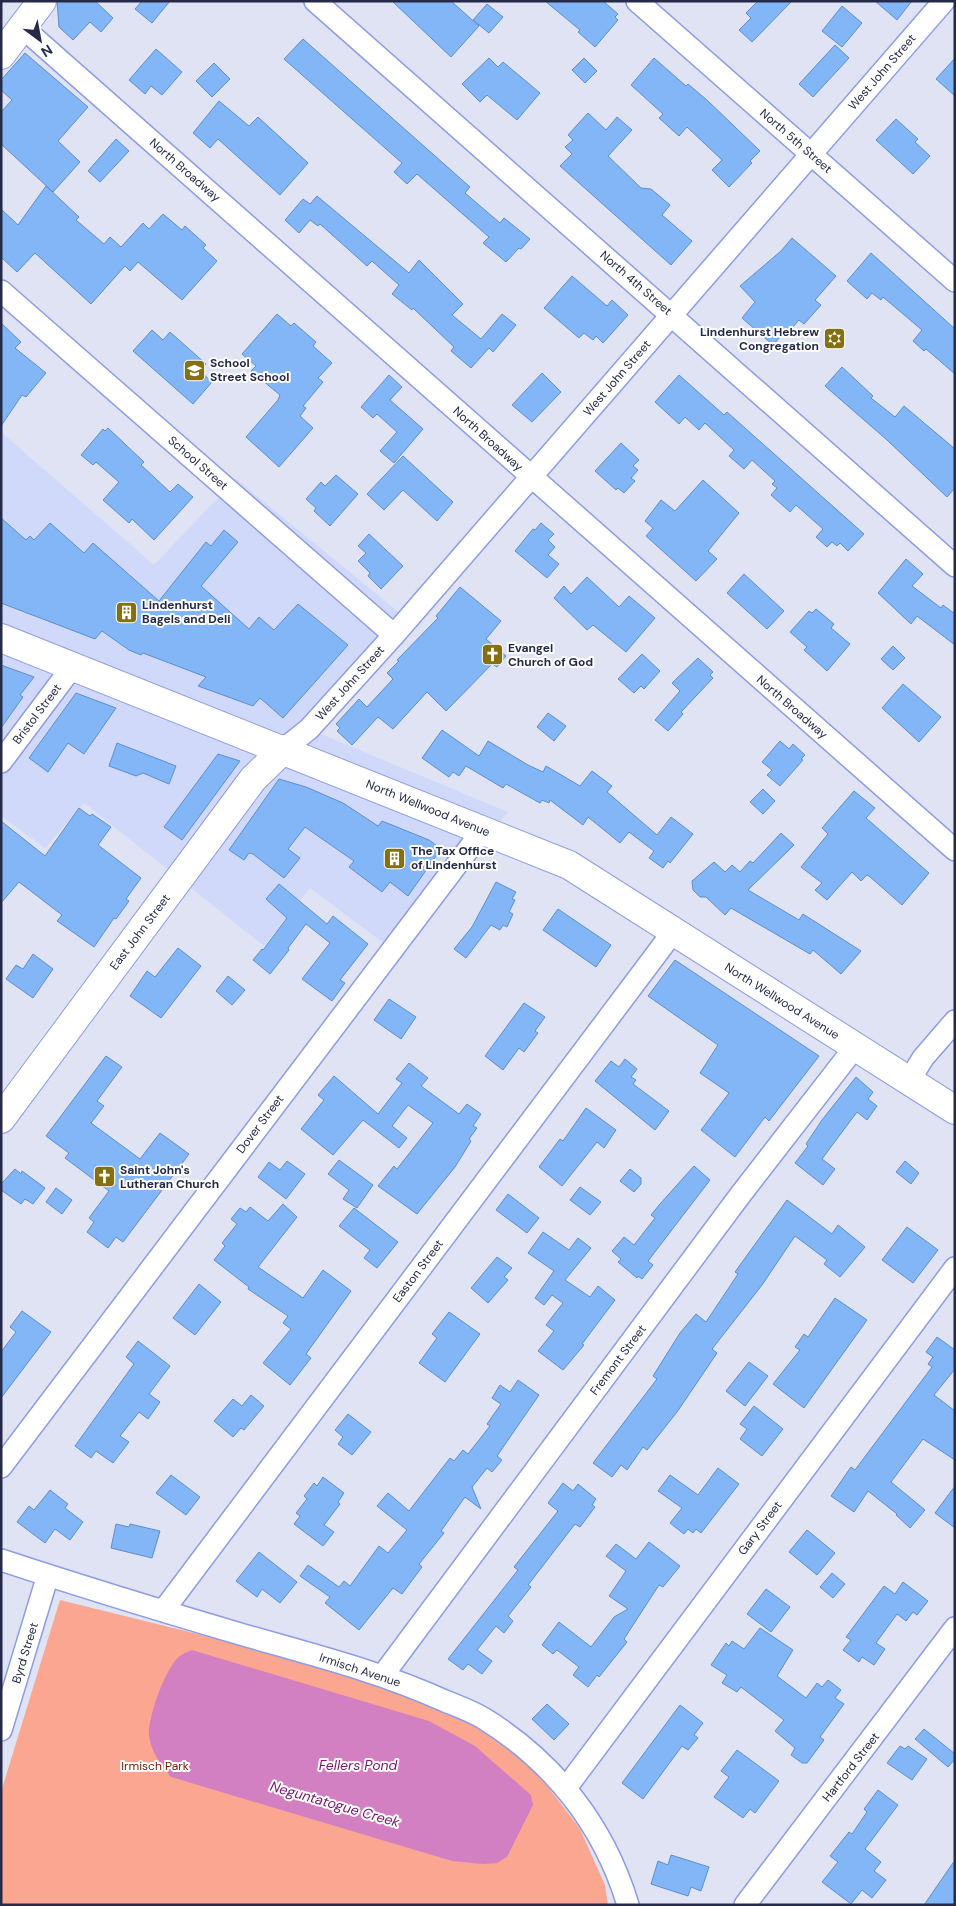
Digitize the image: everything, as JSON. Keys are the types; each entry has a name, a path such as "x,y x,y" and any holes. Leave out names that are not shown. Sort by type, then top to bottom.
{"main road":[{"path":"1,55 42,1"},
{"name":"North Wellwood Avenue","path":"1,638 284,749 569,865 955,1110"},
{"name":"East John Street","path":"1,1119 253,779 284,749"}],"street":[{"name":"North 4th Street","path":"315,1 955,566"},
{"name":"North 5th Street","path":"637,1 955,282"},
{"name":"West John Street","path":"284,749 309,729 394,635 944,1"},
{"name":"North Broadway","path":"22,27 234,212 531,478 955,850"},
{"name":"School Street","path":"1,291 394,635"},
{"name":"Bristol Street","path":"1,762 73,666"},
{"name":"Dover Street","path":"1,1467 483,830"},
{"name":"Easton Street","path":"163,1611 673,932"},
{"path":"909,1081 923,1058 955,1021"},
{"name":"Fremont Street","path":"383,1675 741,1194 855,1046"},
{"name":"Gary Street","path":"566,1788 955,1268"},
{"name":"Irmisch Avenue","path":"1,1560 163,1611 383,1675 482,1718 525,1748 566,1788 600,1835 620,1877 628,1905"},
{"name":"Byrd Street","path":"1,1730 48,1576"},
{"name":"Hartford Street","path":"745,1905 955,1628"}],"shaded area":[{"path":"1,432 154,565 236,479 401,614 302,726 508,812 389,947 310,888 264,946 84,803 45,848 1,816"}],"green space":[{"name":"Irmisch Park","path":"60,1600 258,1649 457,1711 536,1771 580,1829 605,1885 608,1905 1,1905 1,1792"}],"water":[{"name":"Fellers Pond","path":"192,1650 429,1721 475,1746 531,1795 533,1805 507,1857 497,1863 483,1864 452,1861 171,1777 154,1753 150,1742 149,1728 154,1706 169,1669 181,1655"}],"building":[{"path":"57,1 95,1 113,18 101,32 90,22 73,40 59,27"},
{"path":"142,1 170,1 152,23 135,9"},
{"path":"392,1 451,1 479,26 451,57"},
{"path":"545,1 603,1 618,14 615,17 618,20 595,47 578,32 580,30"},
{"path":"758,1 792,1 752,42 739,30 751,18 746,13"},
{"path":"875,1 912,1 897,20"},
{"path":"487,4 503,17 489,33 473,20"},
{"path":"842,6 862,23 842,47 822,31"},
{"path":"303,39 470,187 465,193 500,223 504,218 530,239 521,249 519,248 506,262 483,243 489,237 417,174 407,184 394,172 402,163 284,59"},
{"path":"835,45 849,58 813,97 799,84"},
{"path":"156,49 182,72 162,95 151,86 145,94 129,80"},
{"path":"25,53 88,107 58,141 80,162 53,192 1,144 1,112 12,100 1,90 1,80"},
{"path":"489,58 498,67 503,62 540,93 517,120 487,95 480,102 462,84"},
{"path":"584,58 597,71 585,83 572,70"},
{"path":"654,58 686,86 688,84 708,101 760,151 750,161 752,163 729,187 712,170 722,160 687,127 679,136 659,118 663,114 631,85"},
{"path":"955,58 955,96 936,79"},
{"path":"214,63 230,79 212,97 196,81"},
{"path":"219,101 249,126 258,117 308,163 280,195 218,139 210,148 193,133"},
{"path":"588,113 606,130 617,117 632,130 608,156 641,188 651,189 670,205 662,215 692,241 671,265 560,166 572,154 565,147 573,140 568,135"},
{"path":"896,119 918,139 915,142 930,156 913,174 876,140"},
{"path":"116,139 129,151 100,182 88,171"},
{"path":"46,186 79,217 76,220 104,244 110,237 121,247 143,223 149,229 163,214 182,230 185,226 206,245 203,248 217,261 182,300 138,262 130,271 125,266 91,304 35,253 17,272 1,257 1,209 18,225"},
{"path":"317,196 409,273 419,260 463,304 452,315 481,339 502,314 516,325 493,352 489,348 471,368 451,351 454,347 413,308 412,310 392,294 399,285 372,261 367,266 320,224 318,226 310,220 299,233 285,220 303,199 310,204"},
{"path":"792,238 836,276 815,300 821,305 804,324 799,320 791,329 789,327 773,345 742,318 755,302 740,286 781,251"},
{"path":"871,253 955,329 955,374 926,349 924,351 913,341 922,330 883,297 881,300 872,293 867,299 847,281"},
{"path":"572,276 607,306 612,300 628,315 603,343 596,336 593,340 584,333 579,338 544,308"},
{"path":"277,314 291,326 294,323 316,342 313,346 332,363 318,378 323,382 303,406 306,408 300,416 313,428 279,467 246,437 278,400 280,395 251,371 256,366 242,354"},
{"path":"1,323 21,342 15,348 46,373 26,397 22,395 1,426"},
{"path":"152,330 163,340 170,332 206,364 200,371 212,382 193,404 133,351"},
{"path":"842,367 873,396 871,398 895,417 904,406 955,449 955,488 947,497 887,440 825,386"},
{"path":"542,373 561,392 532,422 512,405"},
{"path":"389,375 402,387 390,400 423,429 394,463 380,451 397,432 377,414 373,418 361,407"},
{"path":"679,375 724,415 727,412 864,534 848,551 840,543 837,546 832,542 827,547 816,537 823,529 796,505 790,512 771,495 777,488 772,484 775,481 752,460 744,469 729,456 734,450 705,423 699,430 685,417 679,424 655,402"},
{"path":"108,428 144,462 141,465 170,492 178,484 193,497 154,540 132,519 129,523 103,500 119,482 96,462 93,465 81,455 103,429 105,431"},
{"path":"621,443 639,460 633,466 638,470 631,478 635,481 624,493 618,488 616,490 595,471"},
{"path":"403,456 453,502 437,521 403,490 384,510 367,494"},
{"path":"336,475 358,494 330,526 314,511 316,508 306,499 321,482 325,486"},
{"path":"703,480 739,513 708,551 717,559 696,581 646,536 653,528 645,521 661,500 675,511"},
{"path":"1,518 26,540 30,536 34,540 50,523 84,553 93,543 159,601 206,542 211,546 224,530 238,542 201,586 249,629 259,617 274,630 298,604 348,645 283,718 260,698 253,706 198,686 206,677 143,653 141,655 129,650 102,631 95,639 1,603"},
{"path":"541,523 554,534 548,540 555,547 548,555 559,564 547,578 515,551 533,529 535,530"},
{"path":"369,534 403,566 381,589 368,576 370,573 358,561 366,553 358,546"},
{"path":"906,559 923,574 912,586 941,608 943,605 955,614 955,645 917,616 911,624 878,593"},
{"path":"744,574 784,611 767,629 727,593"},
{"path":"587,577 619,607 629,596 655,618 626,652 593,625 587,630 554,598 564,586 571,594"},
{"path":"460,587 501,621 486,639 506,656 497,667 492,664 446,711 427,692 393,729 378,717 352,745 337,731 340,728 336,724 359,699 367,707 393,679 387,673 399,661 397,660 438,618 436,616"},
{"path":"816,609 834,624 831,628 850,644 827,671 804,650 807,647 790,632 809,611 812,613"},
{"path":"893,646 905,658 893,670 881,659"},
{"path":"642,654 660,671 644,689 641,686 634,693 618,679"},
{"path":"698,658 713,672 710,675 713,678 681,712 683,714 668,731 655,720 680,691 672,683"},
{"path":"1,665 34,677 20,695 23,697 1,728"},
{"path":"903,684 941,717 919,742 882,708"},
{"path":"76,693 116,708 84,754 68,743 48,772 29,758"},
{"path":"548,713 566,726 554,741 537,727"},
{"path":"442,730 479,756 488,741 528,765 543,772 546,766 580,786 592,771 612,786 607,792 657,835 671,817 693,834 670,863 668,861 663,868 649,858 654,851 629,832 620,843 588,817 583,825 550,800 549,803 542,800 540,803 506,784 503,788 466,766 459,776 453,772 449,777 422,758"},
{"path":"780,741 789,749 793,744 805,755 801,759 803,760 780,786 767,775 772,770 762,762"},
{"path":"117,743 176,766 169,784 143,773 136,776 109,766"},
{"path":"218,754 240,761 182,840 164,827"},
{"path":"279,779 306,787 343,803 378,826 382,821 429,840 441,849 408,896 390,882 382,892 349,867 354,861 305,827 288,849 300,858 284,878 253,854 249,853 244,860 229,850"},
{"path":"763,789 775,801 763,814 750,802"},
{"path":"854,791 875,808 866,818 929,873 902,905 869,876 867,875 861,881 852,872 827,900 815,890 822,883 801,867 828,834 822,828"},
{"path":"79,808 111,827 98,845 141,878 126,899 129,901 116,919 114,918 94,947 57,921 62,915 19,882 1,903 1,821 45,856"},
{"path":"781,833 794,845 748,890 799,920 803,914 861,951 841,974 813,950 810,954 731,908 725,915 706,897 700,897 693,890 692,881 714,862 725,872 732,865 740,872 750,861 753,863"},
{"path":"496,882 516,892 512,899 515,900 509,912 513,914 507,927 503,925 500,930 491,925 466,958 454,949 472,927"},
{"path":"279,884 327,924 333,916 368,944 340,980 345,983 332,1001 302,979 330,943 306,924 270,974 253,960 287,918 266,899"},
{"path":"558,909 611,945 596,967 543,930"},
{"path":"178,948 201,966 161,1018 130,996 147,971 155,977"},
{"path":"33,954 53,969 33,998 6,979 16,965 23,969"},
{"path":"675,960 819,1056 769,1121 765,1117 735,1157 701,1130 729,1093 700,1073 718,1045 648,996"},
{"path":"228,976 245,990 232,1005 216,991"},
{"path":"389,999 416,1017 401,1039 374,1020"},
{"path":"524,1003 545,1017 535,1031 538,1033 524,1052 519,1048 503,1070 485,1056"},
{"path":"106,1056 122,1067 97,1101 104,1106 91,1123 140,1159 160,1133 189,1154 123,1242 116,1237 108,1248 87,1232 94,1222 89,1218 109,1191 65,1158 69,1153 46,1136"},
{"path":"625,1059 637,1069 631,1077 636,1080 633,1084 669,1111 655,1130 595,1081 611,1061 619,1067"},
{"path":"409,1063 428,1078 421,1086 459,1114 467,1104 481,1114 473,1126 477,1128 469,1139 471,1141 455,1167 417,1214 378,1186 394,1166 397,1169 433,1123 408,1105 392,1126 407,1138 399,1148 363,1120 333,1155 301,1129 324,1100 318,1095 334,1076 378,1114 402,1083 396,1079"},
{"path":"856,1077 873,1092 868,1099 877,1106 867,1120 857,1112 822,1159 835,1169 823,1185 795,1163 808,1146 806,1144 822,1120"},
{"path":"586,1108 616,1130 604,1148 597,1142 562,1186 539,1167 560,1139 563,1141"},
{"path":"339,1160 373,1185 357,1208 343,1199 349,1190 328,1174"},
{"path":"287,1161 305,1174 286,1199 258,1177 269,1162 280,1170"},
{"path":"905,1161 919,1173 911,1184 896,1172"},
{"path":"694,1166 710,1180 648,1261 653,1265 642,1279 638,1276 637,1278 618,1262 621,1259 612,1251 624,1237 634,1245 655,1218 651,1215"},
{"path":"15,1169 21,1174 22,1171 45,1188 33,1204 25,1199 21,1204 1,1190 1,1184"},
{"path":"630,1169 641,1178 641,1184 634,1192 620,1181"},
{"path":"580,1187 601,1202 590,1215 570,1200"},
{"path":"56,1188 72,1200 62,1214 46,1202"},
{"path":"508,1194 539,1218 527,1233 496,1210"},
{"path":"787,1200 832,1234 838,1225 865,1247 840,1277 824,1264 827,1260 795,1236 762,1285 712,1349 717,1353 677,1412 647,1450 643,1447 627,1470 621,1465 612,1477 593,1463 657,1379 653,1376 680,1333 696,1314 706,1322 738,1274 735,1272"},
{"path":"283,1204 297,1217 258,1267 303,1298 323,1270 351,1291 306,1354 311,1358 290,1385 263,1363 291,1329 283,1323 288,1316 248,1289 249,1287 214,1260 225,1246 222,1243 237,1224 231,1219 240,1208 246,1212 250,1207 268,1221"},
{"path":"354,1208 398,1242 377,1268 364,1258 370,1250 339,1226"},
{"path":"907,1227 938,1250 913,1283 882,1260"},
{"path":"543,1232 569,1250 578,1238 591,1248 565,1280 590,1297 598,1286 615,1300 582,1344 584,1345 563,1370 538,1351 554,1331 546,1325 563,1303 552,1295 544,1305 535,1298 554,1271 528,1253"},
{"path":"497,1257 512,1268 504,1277 508,1280 488,1303 471,1288"},
{"path":"199,1284 221,1302 195,1335 173,1318"},
{"path":"835,1298 867,1320 804,1408 773,1384 800,1350 795,1347 804,1334 808,1337"},
{"path":"22,1311 51,1332 1,1398 1,1352 16,1332 10,1327"},
{"path":"449,1312 480,1334 445,1382 419,1363 437,1338 432,1334"},
{"path":"937,1337 955,1350 955,1369 934,1395 955,1411 955,1460 923,1439 891,1482 925,1510 910,1528 897,1514 868,1491 854,1512 831,1496 851,1467 855,1470 932,1367 928,1364 933,1357 926,1352"},
{"path":"138,1341 170,1366 149,1394 160,1402 148,1419 139,1412 120,1436 129,1442 113,1463 96,1451 91,1458 75,1446 134,1364 126,1357"},
{"path":"749,1362 768,1376 745,1406 726,1391"},
{"path":"518,1380 539,1395 497,1456 502,1460 492,1472 487,1468 472,1487 481,1509 465,1497 441,1531 444,1533 419,1564 422,1567 402,1594 393,1588 359,1630 325,1603 330,1597 300,1576 308,1565 339,1587 344,1581 350,1586 379,1546 388,1553 407,1530 377,1506 388,1493 409,1511 450,1458 454,1461 463,1450 468,1454 490,1426 487,1424 501,1404 492,1398 500,1385 510,1392"},
{"path":"251,1395 264,1406 244,1430 241,1428 233,1437 214,1421 233,1399 242,1406"},
{"path":"754,1406 783,1429 762,1456 740,1439 747,1429 740,1424"},
{"path":"348,1414 371,1432 352,1455 338,1444 343,1437 335,1430"},
{"path":"718,1468 739,1484 701,1533 696,1529 693,1533 688,1529 684,1534 670,1523 682,1508 658,1491 670,1475 698,1495"},
{"path":"171,1475 200,1497 186,1515 156,1493"},
{"path":"323,1477 344,1493 338,1502 340,1504 324,1525 334,1532 323,1546 294,1524 300,1516 296,1513 307,1499 304,1496 314,1483 317,1486"},
{"path":"563,1483 573,1491 578,1484 596,1499 592,1505 595,1507 580,1527 575,1524 528,1585 531,1587 508,1616 513,1621 504,1633 496,1626 477,1650 492,1661 482,1674 468,1664 463,1670 448,1659 518,1570 514,1567 558,1511 548,1503"},
{"path":"955,1486 955,1528 935,1513"},
{"path":"50,1490 68,1504 65,1508 83,1522 70,1540 55,1529 45,1543 17,1522 29,1506 34,1510"},
{"path":"116,1524 129,1527 130,1524 160,1531 152,1558 111,1548"},
{"path":"807,1530 835,1553 817,1575 789,1552"},
{"path":"649,1542 680,1566 663,1587 659,1585 624,1639 627,1642 599,1677 597,1675 588,1687 573,1675 579,1667 557,1650 553,1654 542,1645 559,1622 591,1647 614,1617 628,1609 609,1596 626,1571 606,1556 616,1544 636,1559"},
{"path":"259,1552 297,1582 280,1603 262,1589 257,1597 236,1581"},
{"path":"832,1573 845,1584 833,1598 820,1587"},
{"path":"903,1582 928,1601 917,1615 913,1612 906,1621 897,1614 876,1643 885,1649 874,1665 862,1657 859,1662 843,1650 851,1640 846,1637 884,1586 895,1594"},
{"path":"766,1589 790,1607 771,1632 747,1614"},
{"path":"760,1628 793,1650 777,1676 806,1698 817,1683 822,1687 828,1680 841,1690 835,1698 844,1704 820,1737 824,1740 807,1763 802,1763 791,1755 795,1748 775,1731 784,1720 741,1687 737,1692 722,1683 727,1675 711,1665 726,1643 729,1646 732,1641 744,1649"},
{"path":"547,1704 569,1724 554,1740 532,1719"},
{"path":"680,1705 703,1723 694,1735 698,1738 688,1750 682,1746 643,1799 622,1783"},
{"path":"924,1729 955,1754 955,1759 948,1767 915,1739"},
{"path":"900,1746 905,1749 908,1746 927,1759 912,1780 887,1763"},
{"path":"737,1750 779,1781 755,1813 750,1809 743,1818 714,1797 729,1777 721,1771"},
{"path":"878,1790 898,1805 865,1849 881,1862 874,1871 886,1880 872,1898 862,1890 851,1904 822,1882 838,1862 830,1856 849,1832 852,1834 867,1812 864,1809"},
{"path":"671,1855 709,1867 701,1891 691,1887 688,1896 651,1884 658,1861 668,1865"},
{"path":"955,1860 955,1905 924,1905"}],"place":[{"name":"Lindenhurst Hebrew Congregation","path":"835,339"},
{"name":"School Street School","path":"194,370"},
{"name":"Lindenhurst Bagels and Deli","path":"126,612"},
{"name":"Evangel Church of God","path":"492,655"},
{"name":"The Tax Office of Lindenhurst","path":"395,858"},
{"name":"Saint John's Lutheran Church","path":"104,1177"}],"water label":[{"name":"Neguntatogue Creek","path":"335,1804"}]}
